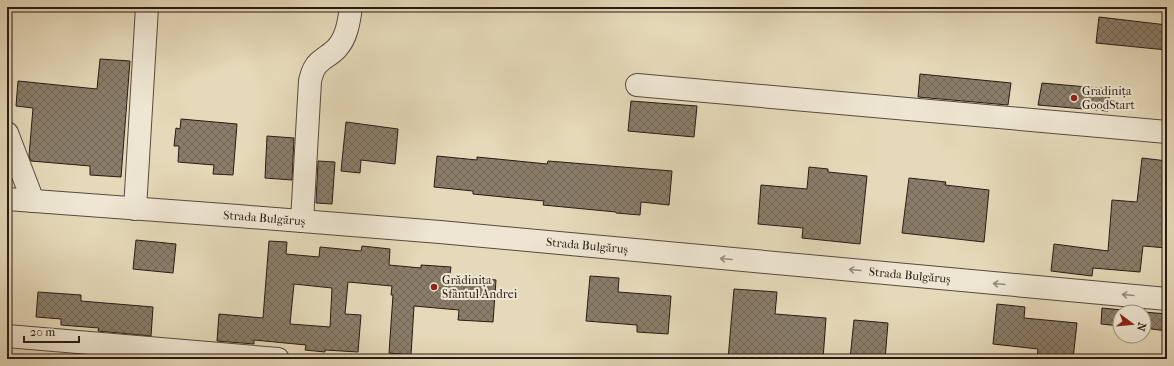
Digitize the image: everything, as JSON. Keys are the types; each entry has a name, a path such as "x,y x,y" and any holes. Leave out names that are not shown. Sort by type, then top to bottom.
{"street":[{"path":"135,209 147,7"},
{"path":"302,221 310,81 314,68 337,48 344,37 348,27 351,7"},
{"path":"637,86 1167,132"},
{"path":"7,133 33,201"},
{"name":"Strada Bulgăruș","path":"7,199 456,234 1167,299"},
{"path":"7,336 278,359"}],"building":[{"path":"1099,17 1167,25 1167,50 1096,43"},
{"path":"100,59 130,61 121,177 90,175 90,166 31,161 29,156 33,108 16,106 18,81 97,89"},
{"path":"920,74 1011,83 1008,105 918,97"},
{"name":"Gradinița GoodStart","path":"1042,83 1110,89 1108,111 1038,105"},
{"path":"631,101 697,106 694,137 628,131"},
{"path":"181,119 237,124 233,175 213,174 214,165 178,162 179,146 174,146 176,128 180,129"},
{"path":"346,122 398,129 395,164 361,160 360,173 341,171"},
{"path":"267,136 294,138 292,180 265,178"},
{"path":"437,156 477,160 477,157 547,164 548,161 672,171 669,205 641,202 640,215 543,205 544,201 473,194 473,191 434,187"},
{"path":"1142,158 1167,161 1167,248 1143,246 1140,272 1093,268 1092,276 1051,271 1054,244 1108,251 1112,200 1137,202"},
{"path":"318,161 335,162 332,204 316,203"},
{"path":"809,167 828,169 828,172 867,176 860,244 802,238 803,228 758,224 761,185 807,189"},
{"path":"909,178 946,182 945,185 989,190 984,242 902,233"},
{"path":"136,240 176,244 173,273 133,269"},
{"path":"269,241 287,242 286,254 319,257 320,247 361,251 362,246 390,249 389,265 421,268 421,265 451,267 449,280 477,282 477,278 496,280 493,322 458,320 459,310 414,306 411,355 389,353 393,295 391,295 392,286 348,282 345,314 361,315 358,352 325,350 325,352 305,350 306,345 254,340 254,344 217,341 219,314 263,318","holes":["294,284 332,288 330,327 290,324"]},
{"path":"590,276 619,278 618,292 671,296 668,334 637,332 637,325 586,321"},
{"path":"734,289 777,292 775,314 826,318 823,359 728,359"},
{"path":"38,292 81,295 81,301 153,307 151,336 98,331 99,328 61,325 61,319 36,317"},
{"path":"997,304 1025,307 1024,318 1077,323 1073,359 1037,359 1038,349 993,344"},
{"path":"1102,308 1112,309 1112,325 1101,324"},
{"path":"1152,313 1167,314 1167,331 1152,329"},
{"path":"854,320 888,323 885,359 850,359"}],"place":[{"name":"Gradinița GoodStart","path":"1074,98"},
{"name":"Grădinița Sfântul Andrei","path":"434,287"}]}
